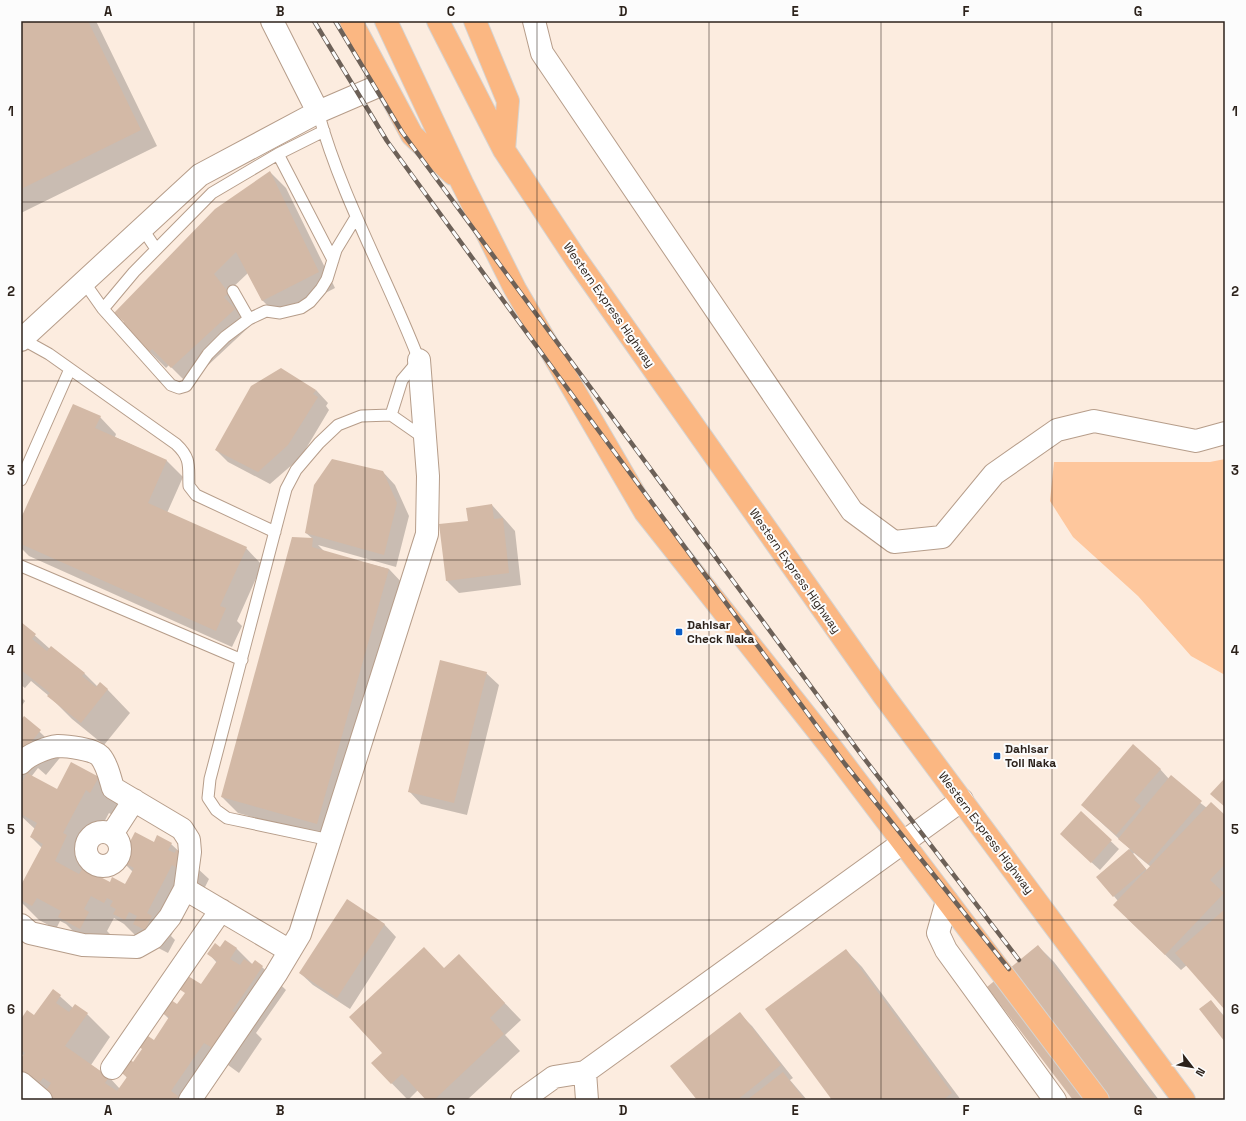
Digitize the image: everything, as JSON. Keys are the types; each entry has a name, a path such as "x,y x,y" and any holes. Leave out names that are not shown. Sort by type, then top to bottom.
{"highway":[{"path":"351,21 383,84 412,135 462,183"},
{"path":"386,21 462,183 515,289 645,512 833,750 1098,1100"},
{"name":"Western Express Highway","path":"438,21 504,150 576,259 884,696 1184,1100"},
{"path":"475,21 508,102 504,150"},
{"path":"493,21 493,66"}],"street":[{"path":"272,21 321,122"},
{"path":"534,21 542,53 852,511 894,542 942,537 994,474 1057,430 1094,421 1196,440 1225,433"},
{"path":"21,339 200,175 321,122 383,84"},
{"path":"190,1100 276,974 300,934 427,534 428,476 419,360"},
{"path":"21,763 41,751 57,746 89,750 99,756 110,775 113,788 182,829 189,840 190,852 185,889 170,916 154,938 137,947 83,945 30,933 21,925"},
{"path":"112,834 134,800"},
{"path":"522,1100 554,1077 585,1072 962,800"},
{"path":"185,889 290,951"},
{"path":"947,901 938,933 946,950 1055,1100"},
{"path":"112,1068 221,910"},
{"path":"585,1072 587,1100"},
{"path":"21,1083 41,1100"}],"lane":[{"path":"104,309 134,272 212,193 278,154 321,122 356,217 407,329 419,360 402,380 391,415"},
{"path":"278,154 333,260"},
{"path":"84,282 104,309 171,385 179,388 186,386 190,382 208,354 225,337 249,319 266,311 285,312 301,308 305,305 321,289 327,279 336,250 356,217"},
{"path":"142,228 156,249"},
{"path":"233,291 249,319"},
{"path":"21,339 70,369 176,444 185,452 189,463 189,486 196,495 275,532"},
{"path":"21,480 70,369"},
{"path":"330,840 227,818 216,810 208,798 210,779 286,489 296,470 319,443 338,425 361,416 391,415 424,438"},
{"path":"21,566 242,660"}],"shaded area":[{"path":"1225,459 1225,675 1191,656 1138,596 1073,537 1050,501 1054,462 1210,462"}],"building":[{"path":"21,21 88,21 141,130 21,189"},
{"path":"270,171 319,272 262,301 236,252 214,274 229,293 224,297 235,309 171,368 152,349 149,352 121,325 124,322 114,313 215,209"},
{"path":"281,368 316,390 313,394 318,397 288,445 258,472 215,450 251,386"},
{"path":"73,404 101,416 95,428 167,460 148,503 247,547 220,606 226,608 216,631 21,544 21,518"},
{"path":"332,459 383,471 397,503 384,555 305,533 314,485"},
{"path":"492,504 494,519 503,518 509,573 446,581 439,524 468,521 466,508"},
{"path":"292,537 313,538 312,547 389,569 317,824 221,797"},
{"path":"21,622 36,634 32,639 47,651 51,646 85,673 82,676 96,687 100,682 108,689 81,723 47,696 50,693 21,670"},
{"path":"440,660 487,672 454,803 408,792"},
{"path":"24,716 41,730 22,753 21,720"},
{"path":"1133,744 1161,769 1134,800 1141,806 1116,835 1081,805"},
{"path":"71,762 99,777 90,793 86,790 63,833 67,835 55,861 79,874 83,868 110,882 112,877 125,884 134,868 120,861 135,832 154,842 157,835 172,843 168,850 175,853 176,850 186,855 180,869 172,865 147,913 152,916 145,930 133,924 137,916 129,912 125,920 113,914 116,909 110,906 113,901 107,898 104,903 91,896 84,909 89,912 80,929 58,917 61,911 37,898 32,906 21,900 21,885 43,844 30,837 37,823 21,814 21,784 27,773 57,789"},
{"path":"1171,775 1202,801 1148,864 1118,839"},
{"path":"1225,778 1225,807 1210,794"},
{"path":"1211,802 1225,815 1225,864 1210,880 1224,893 1165,955 1113,905"},
{"path":"1081,811 1112,840 1091,863 1060,834"},
{"path":"1129,849 1146,869 1113,897 1096,877"},
{"path":"347,899 385,924 337,998 299,973"},
{"path":"1225,909 1225,1010 1175,953"},
{"path":"225,940 237,948 230,959 240,965 244,959 252,964 255,960 263,966 232,1011 240,1015 216,1050 204,1043 171,1091 178,1096 175,1100 57,1100 45,1092 51,1083 43,1078 40,1082 31,1076 28,1080 21,1075 21,1058 25,1053 21,1050 21,1019 27,1010 34,1015 53,989 61,995 56,1003 69,1012 75,1004 88,1013 65,1046 109,1077 105,1083 117,1091 127,1077 119,1071 129,1058 133,1062 142,1049 137,1045 145,1034 154,1040 169,1017 162,1013 171,1000 177,1004 185,993 179,989 188,976 201,984 217,961 207,954 215,943 220,947"},
{"path":"1038,945 1157,1100 1073,1100 987,987"},
{"path":"424,947 444,968 459,954 505,1003 490,1018 504,1034 434,1100 426,1100 402,1074 391,1084 371,1063 382,1053 349,1017"},
{"path":"846,949 952,1093 943,1100 832,1100 765,1009"},
{"path":"1211,1000 1225,1018 1225,1042 1199,1009"},
{"path":"740,1012 781,1065 737,1100 697,1100 670,1066"},
{"path":"783,1072 805,1100 747,1100"}],"railway":[{"path":"314,21 387,141 559,377 845,764 1009,969"},
{"path":"335,21 402,132 860,753 1019,960"}],"place":[{"name":"Dahisar Check Naka","path":"679,632"},
{"name":"Dahisar Toll Naka","path":"997,756"}]}
